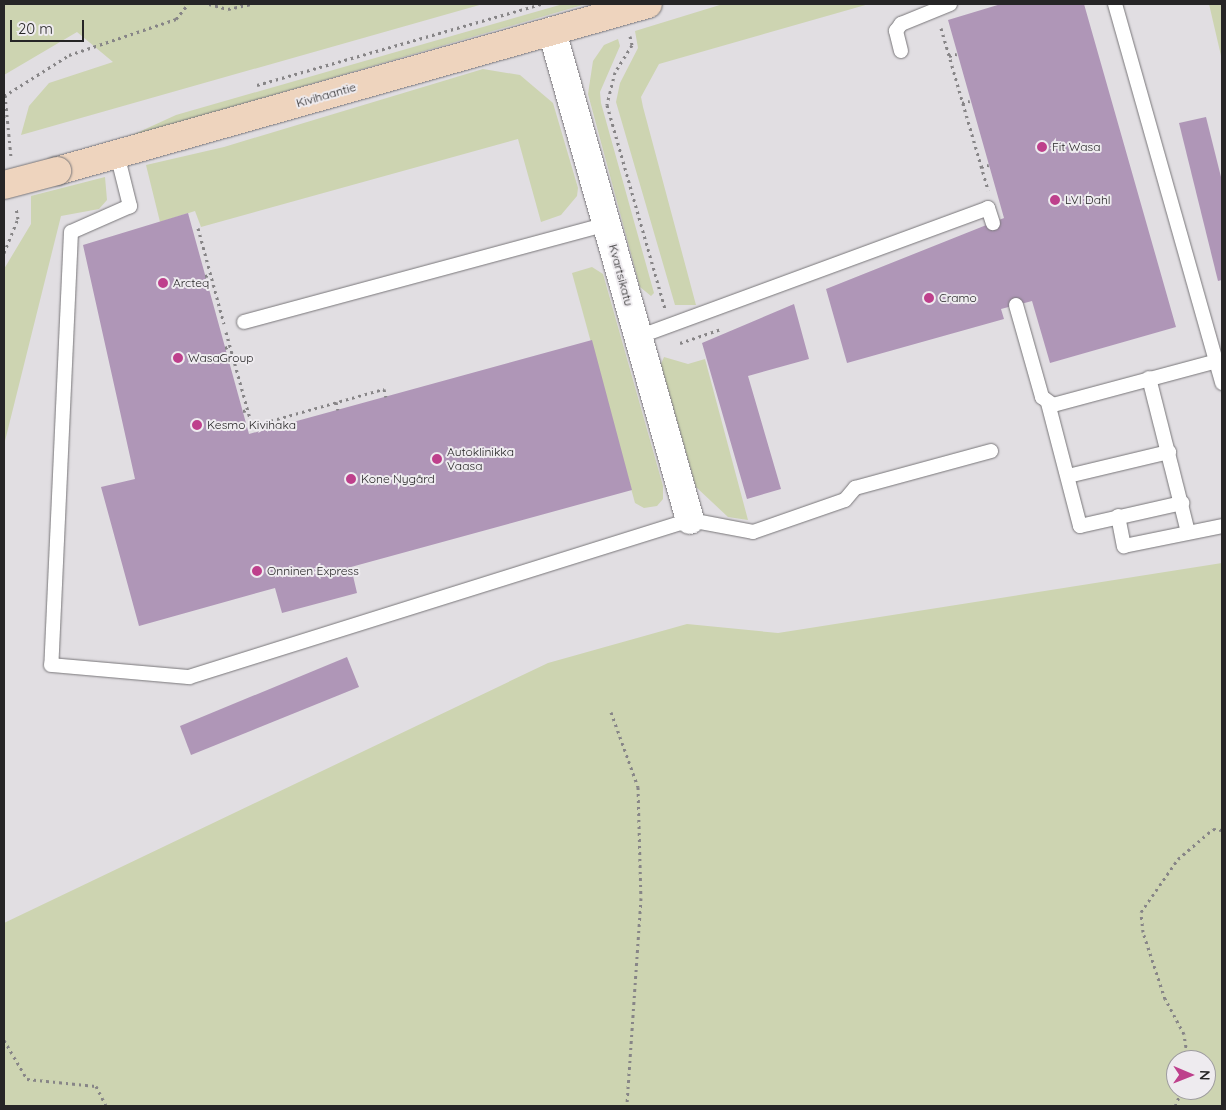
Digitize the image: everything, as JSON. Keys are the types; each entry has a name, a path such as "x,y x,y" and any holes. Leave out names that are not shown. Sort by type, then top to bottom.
{"main road":[{"name":"Kivihaantie","path":"4,185 637,7"}],"street":[{"name":"Kvartsikatu","path":"552,31 690,520"}],"lane":[{"path":"900,51 896,31 901,24 950,4"},
{"path":"1115,4 1222,384"},
{"path":"118,154 130,206 71,232 51,665 189,678 690,520 753,532 844,500 855,488 992,451"},
{"path":"638,337 670,328 988,208 992,220"},
{"path":"244,322 607,224"},
{"path":"1016,305 1042,397 1048,403 1080,526 1182,503"},
{"path":"1048,403 1217,361"},
{"path":"1149,378 1188,532"},
{"path":"1068,476 1168,452"},
{"path":"1118,516 1124,546 1222,526"}],"path":[{"path":"5,96 69,55 176,19 188,4"},
{"path":"209,4 228,9 252,4"},
{"path":"637,7 632,44 615,72 607,105 670,328 683,343 728,326"},
{"path":"940,26 994,207 992,220"},
{"path":"949,56 957,54"},
{"path":"962,103 970,101"},
{"path":"981,167 989,165"},
{"path":"198,228 252,426 384,389 386,397"},
{"path":"205,276 210,275"},
{"path":"225,348 230,346"},
{"path":"336,402 338,410"},
{"path":"243,411 248,410"},
{"path":"611,712 638,786 640,898 627,1106"},
{"path":"1186,1050 1184,1034 1165,999 1143,932 1141,912 1178,859 1212,829 1222,830"},
{"path":"4,1040 28,1079 96,1086 106,1106"}],"green space":[{"path":"4,4 483,4 21,135 29,106 49,83 113,62 77,32 4,75"},
{"path":"563,4 586,4 128,137 176,115"},
{"path":"723,4 869,4 659,64 641,97 696,305 675,305 616,102 620,83 638,48 635,31"},
{"path":"1209,4 1222,4 1222,60"},
{"path":"618,39 620,46 600,92 601,103 654,293 651,296 640,287 588,94 593,61 604,45"},
{"path":"483,69 520,75 553,103 578,188 577,196 561,215 541,222 518,139 201,227 195,211 160,222 146,165 224,147"},
{"path":"105,177 107,200 99,209 61,216 4,445 4,269 31,224 31,196"},
{"path":"592,267 603,274 663,486 663,499 657,506 644,508 635,503 572,273"},
{"path":"664,357 688,364 705,359 748,520 728,517 696,487 661,364"},
{"path":"1222,563 1222,1106 4,1106 4,923 548,663 687,624 778,633"}],"building":[{"path":"1001,4 1084,4 1176,327 1050,363 1032,301 1001,309 1004,319 847,363 826,289 1004,218 948,20"},
{"path":"1206,117 1222,181 1222,280 1218,281 1179,123"},
{"path":"188,213 249,434 592,340 632,490 351,567 357,593 282,613 275,588 139,626 101,487 135,479 83,245"},
{"path":"794,304 809,359 748,376 781,489 747,499 702,343"},
{"path":"347,657 359,687 191,755 180,726"}],"place":[{"name":"Fit Wasa","path":"1042,147"},
{"name":"LVI Dahl","path":"1055,200"},
{"name":"Arcteq","path":"163,283"},
{"name":"Cramo","path":"929,298"},
{"name":"WasaGroup","path":"178,358"},
{"name":"Kesmo Kivihaka","path":"197,425"},
{"name":"Autoklinikka Vaasa","path":"437,459"},
{"name":"Kone Nygård","path":"351,479"},
{"name":"Onninen Express","path":"257,571"}]}
